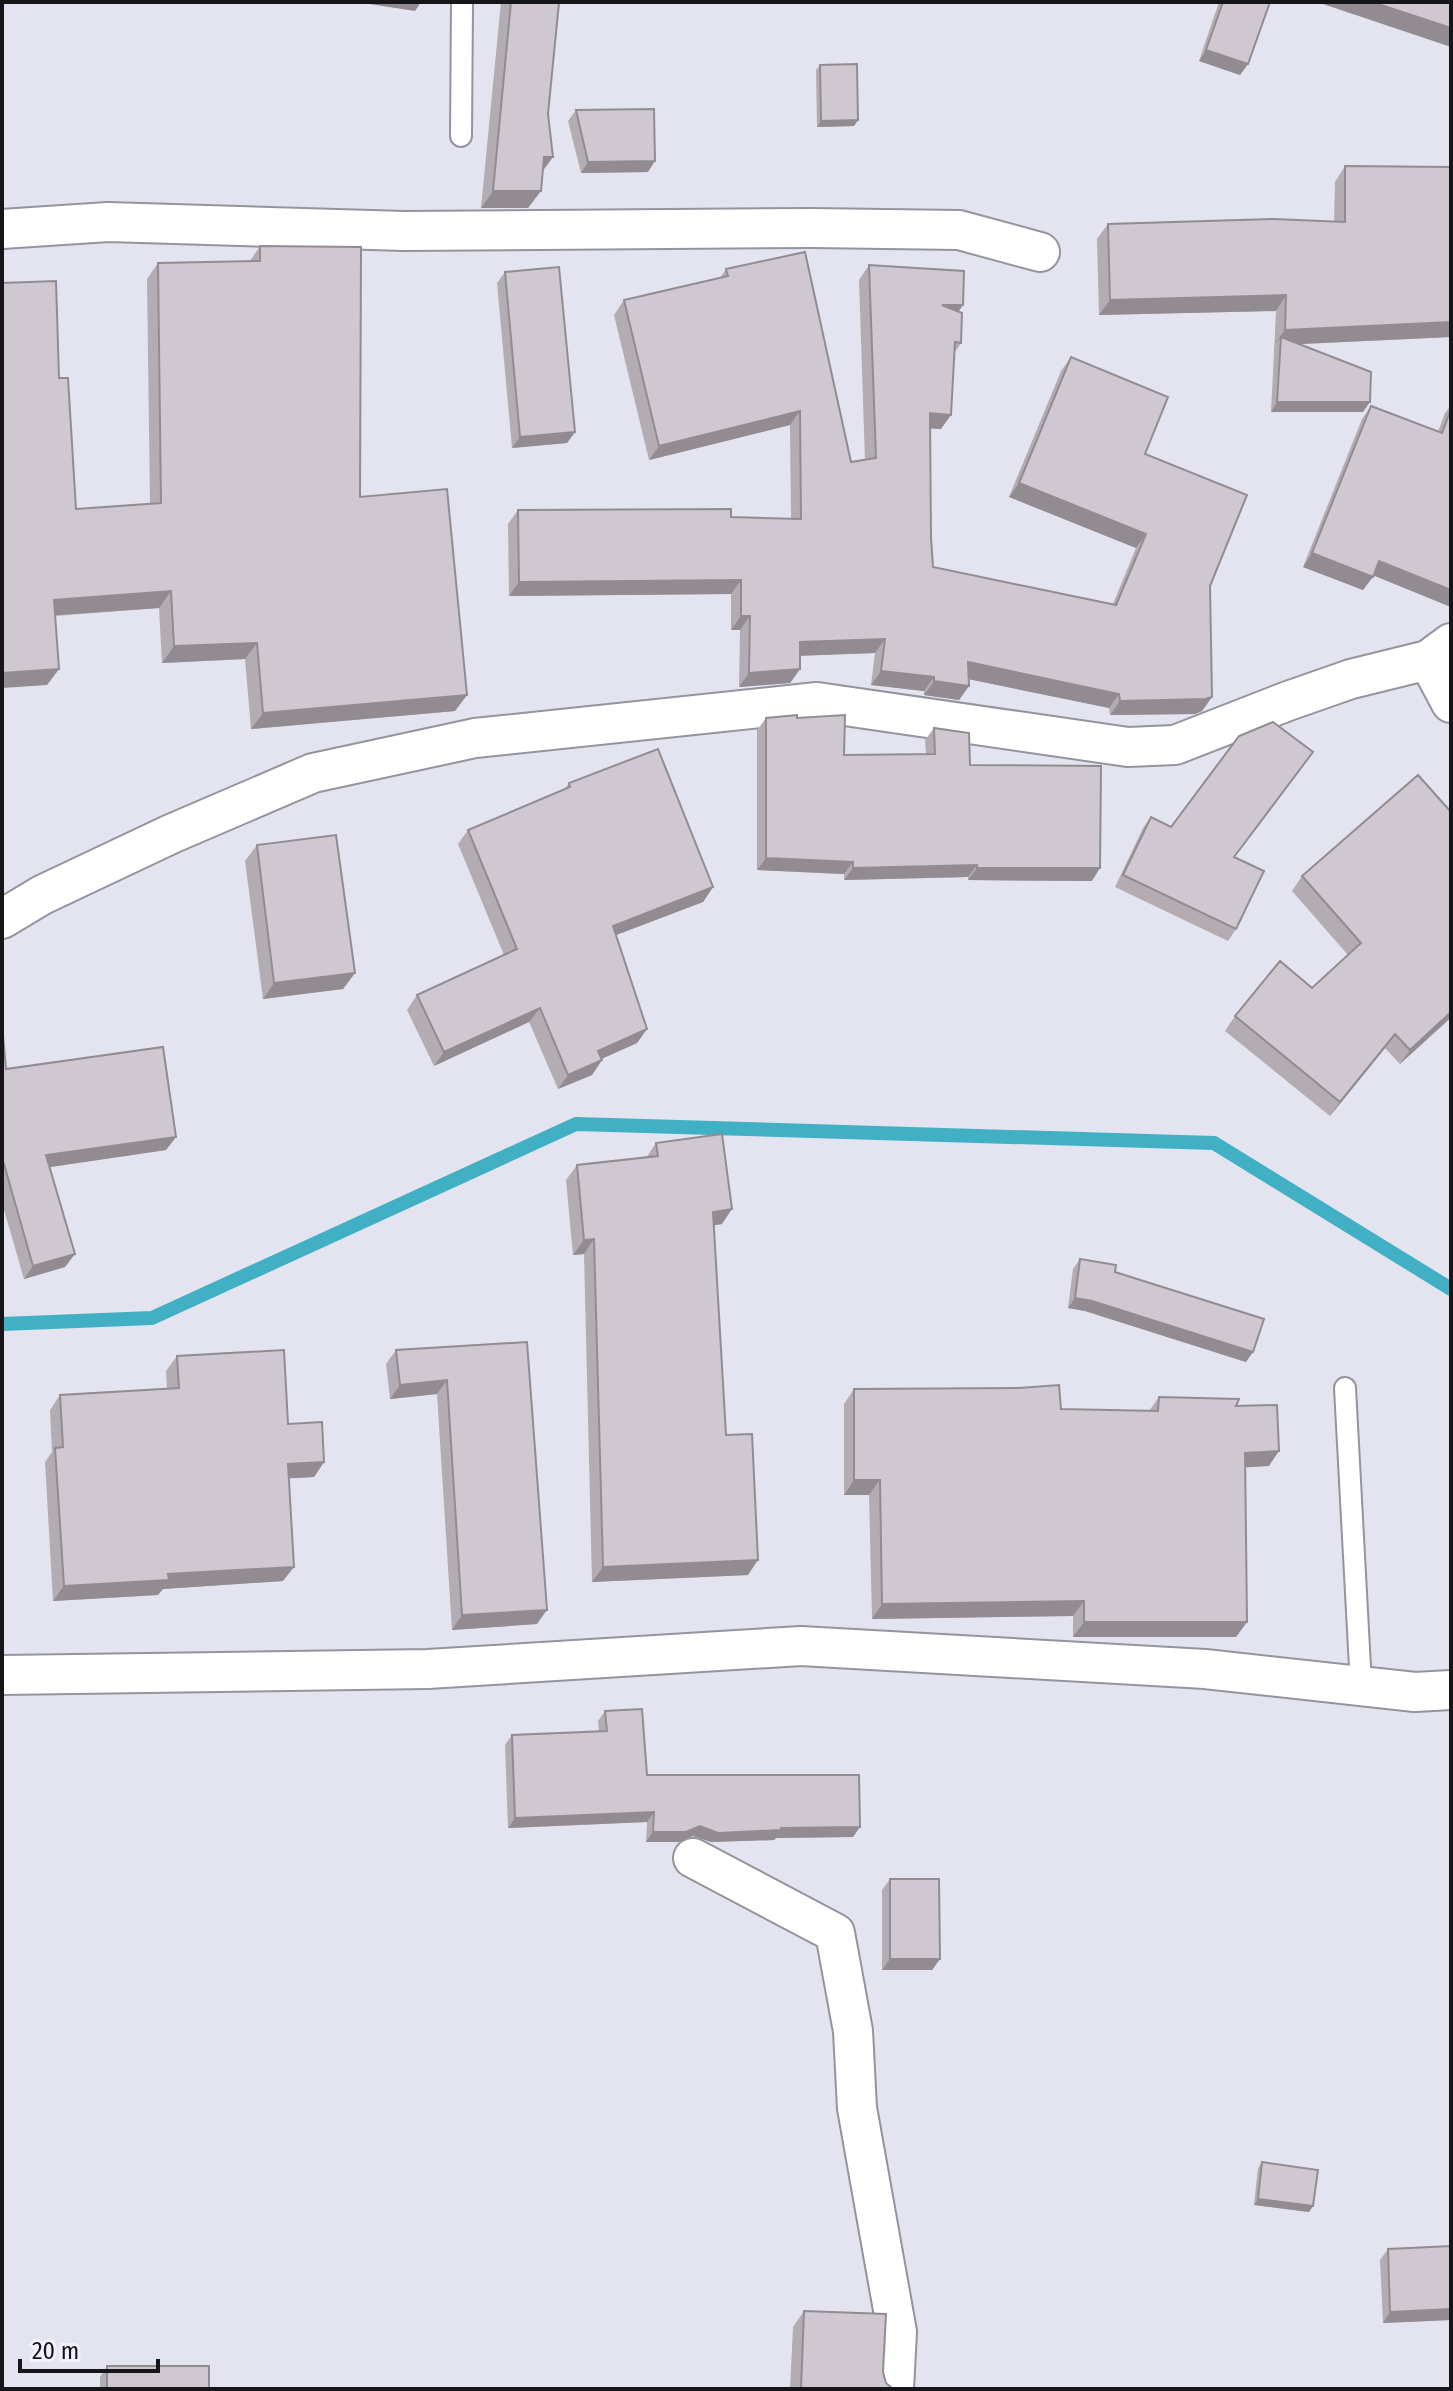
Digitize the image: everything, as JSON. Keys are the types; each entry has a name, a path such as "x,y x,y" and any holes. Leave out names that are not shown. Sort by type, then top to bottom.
{"street":[{"path":"2,229 108,222 404,231 959,230 1040,252"},
{"path":"2,919 42,895 157,841 313,773 475,738 817,702 1128,747 1175,745 1259,711 1440,652 1451,703"},
{"path":"2,1675 428,1669 801,1646 1205,1669 1415,1692 1451,1690"},
{"path":"693,1858 835,1933 853,2031 857,2108 897,2332 894,2389"}],"lane":[{"path":"461,136 462,2"},
{"path":"1345,1388 1361,1686"}],"building":[{"path":"511,2 559,2 548,114 553,157 544,157 541,191 493,191"},
{"path":"1223,2 1270,2 1248,64 1206,50"},
{"path":"1372,2 1451,2 1451,28"},
{"path":"857,64 858,120 821,121 820,65"},
{"path":"654,109 655,161 588,162 576,110"},
{"path":"1345,166 1451,167 1451,322 1285,330 1286,295 1110,300 1108,224 1273,219 1345,222"},
{"path":"260,246 361,247 360,497 447,489 467,695 263,713 257,643 174,646 171,591 54,600 59,669 2,673 2,283 56,281 59,378 68,378 76,509 161,503 158,263 260,261"},
{"path":"805,252 851,462 876,458 869,265 964,271 963,305 942,305 962,313 961,343 955,342 951,415 930,413 933,567 1116,605 1146,534 1019,483 1071,357 1168,397 1145,454 1247,495 1210,586 1212,697 1120,701 1119,694 968,662 969,686 934,681 934,677 881,671 885,639 800,642 800,669 749,673 750,616 741,616 741,580 519,582 518,510 731,509 731,517 801,519 800,411 659,446 624,300 728,276 726,269"},
{"path":"559,267 575,432 520,437 505,272"},
{"path":"1281,337 1371,372 1370,402 1277,402"},
{"path":"1371,406 1442,433 1451,409 1451,590 1379,561 1373,577 1312,553"},
{"path":"797,715 797,718 845,715 844,755 935,754 934,728 969,733 970,765 1101,766 1100,868 977,868 977,865 853,868 853,862 766,858 766,718"},
{"path":"1273,722 1313,752 1234,857 1264,871 1236,929 1123,875 1151,817 1171,827 1239,736"},
{"path":"658,749 713,887 613,926 647,1029 598,1051 602,1060 568,1075 540,1008 444,1052 417,995 517,949 468,830 570,787 569,783"},
{"path":"1418,775 1451,812 1451,1012 1410,1050 1395,1034 1340,1102 1235,1016 1280,961 1312,988 1361,943 1302,876"},
{"path":"336,835 355,973 274,983 257,845"},
{"path":"2,1024 6,1069 163,1047 176,1137 46,1155 75,1254 33,1266 2,1157"},
{"path":"722,1134 732,1209 713,1212 726,1435 752,1434 758,1560 603,1567 594,1239 584,1240 577,1165 658,1156 656,1143"},
{"path":"1080,1259 1116,1265 1115,1272 1264,1319 1253,1352 1075,1298"},
{"path":"527,1342 547,1610 462,1615 447,1380 400,1385 396,1350"},
{"path":"284,1350 288,1424 322,1422 324,1462 288,1464 294,1567 168,1574 169,1580 64,1586 55,1448 63,1447 60,1395 179,1388 177,1356"},
{"path":"1059,1385 1061,1409 1158,1411 1159,1397 1239,1399 1236,1406 1277,1405 1279,1451 1245,1453 1247,1622 1084,1622 1084,1601 882,1604 880,1480 854,1480 854,1389"},
{"path":"642,1709 647,1775 859,1775 860,1827 718,1833 700,1826 686,1832 653,1832 654,1812 515,1818 512,1735 607,1731 605,1711"},
{"path":"890,1879 939,1879 940,1959 890,1959"},
{"path":"1262,2162 1318,2170 1313,2206 1258,2199"},
{"path":"1451,2246 1451,2309 1390,2312 1388,2249"},
{"path":"804,2311 886,2314 883,2372 886,2383 893,2389 801,2389"},
{"path":"107,2366 209,2366 209,2389 107,2389"}],"waterway":[{"path":"2,1324 152,1318 576,1124 1214,1143 1451,1289"}]}
